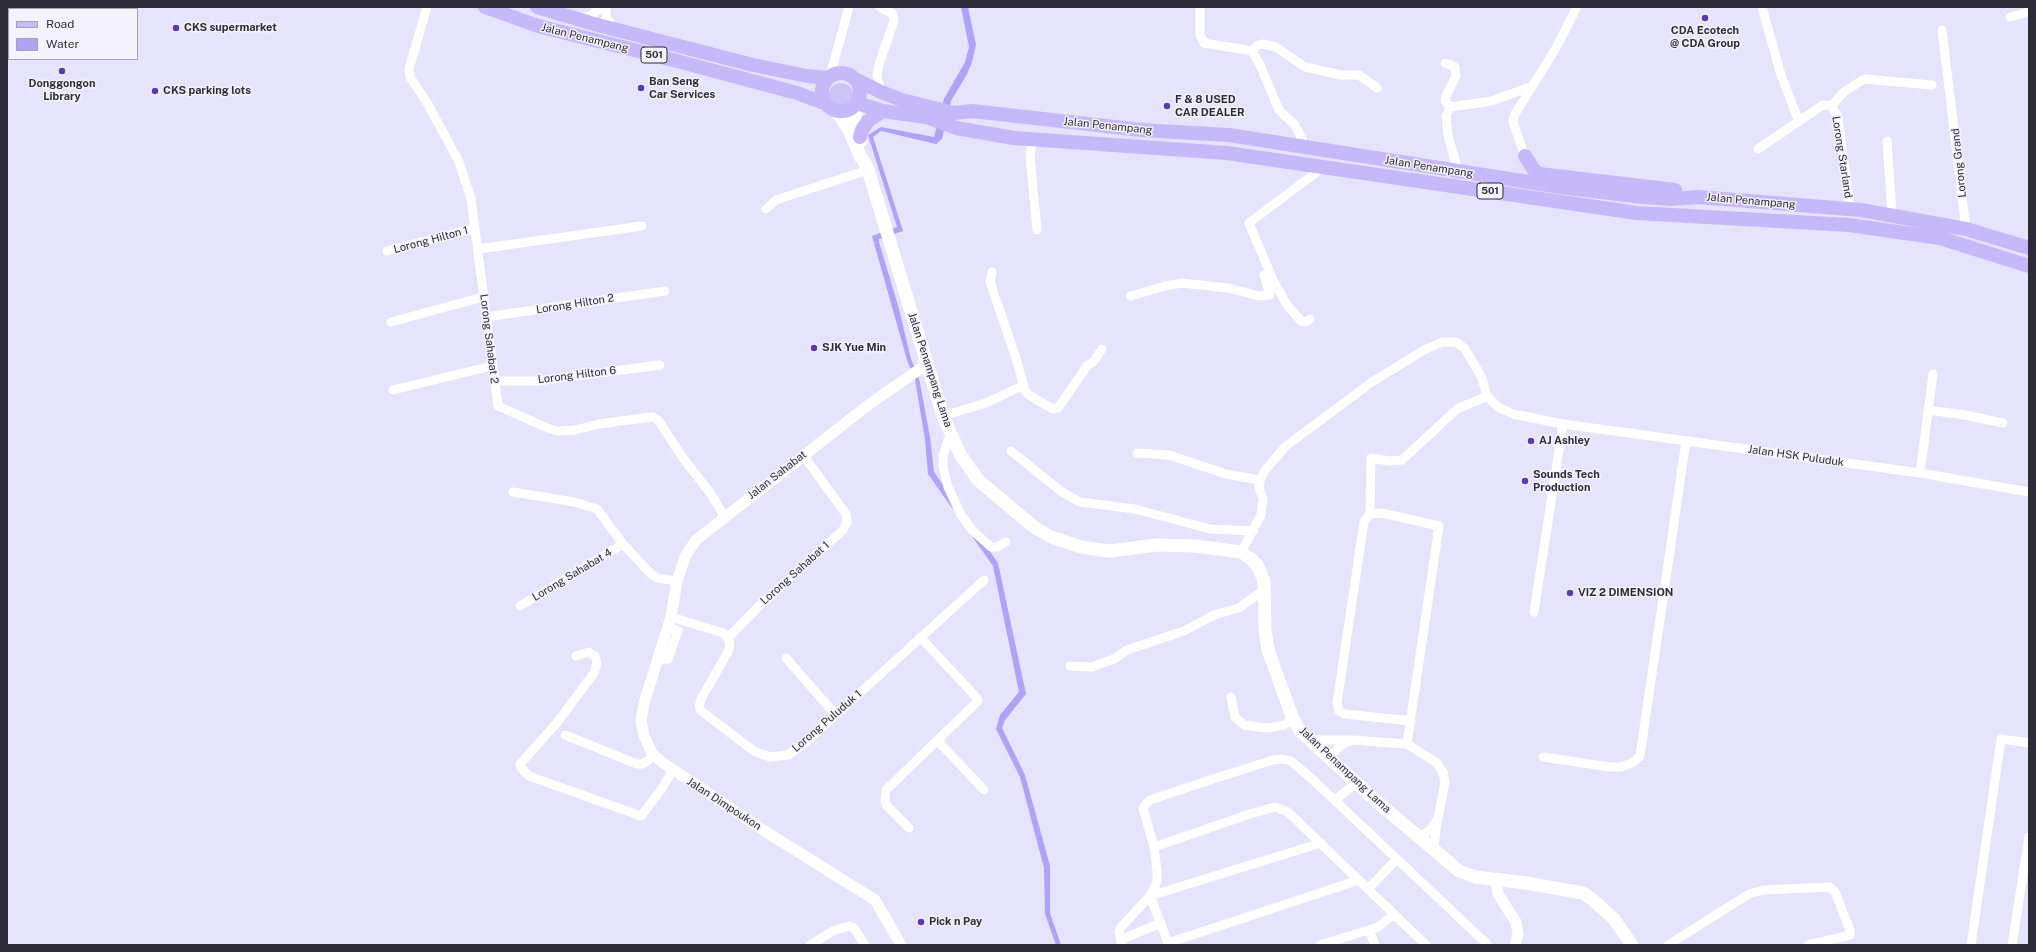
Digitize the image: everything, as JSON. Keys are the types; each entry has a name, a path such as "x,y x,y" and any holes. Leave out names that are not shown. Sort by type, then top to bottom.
{"main road":[{"name":"Jalan Penampang","path":"485,7 538,26 797,93 824,103"},
{"name":"Jalan Penampang","path":"537,7 617,30 753,65 807,76 829,77"},
{"path":"843,73 856,79 860,91 855,105 845,111 836,111 824,103 821,90 829,77 843,73"},
{"name":"Jalan Penampang","path":"856,79 881,92 929,113 948,126 1032,140 1227,153 1325,166 1637,214 1849,225 1940,238 2029,266"},
{"name":"Jalan Penampang","path":"855,105 883,111 929,113 972,111 1141,130 1229,135 1560,187 1672,199 1698,197 1850,209 1892,215 1966,229 2029,248"},
{"name":"Jalan Penampang Lama","path":"855,105 860,137 866,157 866,165 943,416 966,464 978,480 1034,527 1051,537 1081,547 1102,550 1120,550 1157,545 1196,546 1241,552 1257,565 1262,576 1265,589 1265,629 1268,650 1293,719 1299,730 1330,757 1356,783 1459,871 1474,877 1496,881 1526,883 1583,893 1614,919 1632,945"},
{"name":"Jalan Penampang Lama","path":"836,111 852,137 861,158 866,165"},
{"path":"860,137 865,124 872,116 883,111"},
{"path":"1490,176 1519,170 1525,156"},
{"path":"1525,156 1534,170 1539,174 1677,190 1698,197"},
{"path":"1672,199 1670,202 1675,212 1692,216"}],"street":[{"path":"75,8 81,7"},
{"name":"Lorong Sahabat 2","path":"427,7 410,69 410,77 429,106 459,162 471,199 498,406 550,430 558,431 571,431 599,424 652,417 658,420 683,458 711,494 724,516"},
{"path":"574,18 590,16 602,7"},
{"path":"606,7 606,18 617,30"},
{"path":"829,77 848,7"},
{"path":"880,7 893,14 894,21 879,64 877,76 881,92"},
{"path":"1200,7 1200,35 1204,43 1252,51"},
{"path":"1525,156 1513,120 1556,48 1577,7"},
{"path":"1762,7 1781,75 1799,122"},
{"path":"2010,17 2029,12"},
{"name":"Lorong Grand","path":"1942,30 1952,98 1966,229"},
{"path":"1252,51 1258,45 1262,44 1276,47 1305,67 1342,75 1359,74 1377,88"},
{"path":"1252,51 1260,65 1279,110 1294,125 1306,147"},
{"path":"1445,63 1454,68 1456,72 1456,76 1445,101 1450,107"},
{"path":"1758,148 1823,105 1831,106 1844,92 1864,79 1932,85"},
{"path":"1450,107 1492,101 1527,88 1531,89"},
{"name":"Lorong Starland","path":"1831,106 1838,118 1850,209"},
{"path":"1450,107 1446,116 1448,135 1458,171"},
{"path":"1032,140 1030,156 1037,230"},
{"path":"1886,141 1892,215"},
{"path":"766,208 776,200 866,165"},
{"path":"1310,319 1306,322 1301,321 1287,305 1273,280 1251,232 1249,224 1325,166"},
{"path":"478,249 642,226"},
{"name":"Lorong Hilton 1","path":"387,251 474,228"},
{"path":"1131,296 1165,286 1182,283 1228,288 1259,296 1270,295 1269,286 1251,241 1251,232"},
{"path":"992,272 990,282 1028,395 1056,409 1060,406 1087,366 1093,362 1102,349"},
{"name":"Lorong Hilton 2","path":"486,318 665,291"},
{"path":"390,322 483,297"},
{"path":"1241,552 1254,531 1263,507 1260,480 1266,469 1286,446 1372,382 1424,350 1442,342 1456,342 1465,349 1482,378 1487,396 1454,412 1402,460 1389,461 1371,458 1370,514 1364,522 1337,703 1339,711 1345,714 1411,721"},
{"name":"Jalan Sahabat","path":"669,622 677,581 690,547 696,540 724,516 867,406 927,364"},
{"name":"Lorong Hilton 6","path":"494,381 537,381 660,365"},
{"path":"393,390 492,366"},
{"path":"1920,473 1933,374"},
{"path":"943,416 986,403 1024,385"},
{"name":"Jalan HSK Puluduk","path":"1487,396 1498,407 1513,414 1563,424 1920,473 2029,492"},
{"path":"1928,410 1965,415 2003,423"},
{"path":"1534,612 1563,424"},
{"path":"951,434 943,455 943,466 948,487 961,515 972,530 991,547 997,548 1006,542"},
{"path":"1543,757 1610,767 1621,767 1632,763 1640,756 1686,441"},
{"path":"1010,451 1062,492 1080,502 1135,509 1210,529 1254,531"},
{"path":"1137,453 1169,455 1226,474 1260,480"},
{"name":"Lorong Sahabat 1","path":"728,638 758,607 843,530 847,522 846,514 803,455"},
{"path":"513,492 574,502 597,509 623,544 651,574 657,578 677,581"},
{"path":"1370,514 1382,514 1439,526 1407,744"},
{"name":"Lorong Sahabat 4","path":"520,606 623,544"},
{"name":"Lorong Puluduk 1","path":"728,638 730,644 728,652 701,699 699,706 701,712 754,751 770,757 788,755 806,742 984,580"},
{"path":"1070,666 1092,668 1114,659 1127,650 1184,631 1214,615 1240,608 1265,589"},
{"path":"669,622 722,633 728,638"},
{"name":"Jalan Dimpoukon","path":"669,622 641,715 644,736 652,753 673,770 763,830 875,900 901,945"},
{"path":"909,828 888,806 885,801 886,790 976,704 977,698 920,637"},
{"path":"576,656 589,652 595,656 597,663 594,673 556,724 520,764 521,768 529,776 641,816 661,790 673,770"},
{"path":"786,658 835,714"},
{"path":"1231,697 1235,717 1244,725 1267,728 1284,725 1293,719"},
{"path":"565,735 637,764 642,764 649,760 652,753"},
{"path":"1971,945 2001,738 2029,743"},
{"path":"1311,740 1353,740 1407,744 1437,763 1443,772 1445,782 1444,796 1438,818 1434,849"},
{"path":"1330,757 1341,745 1353,740"},
{"path":"938,741 984,790"},
{"path":"1161,923 1121,942 1119,932 1121,927 1150,896 1157,882 1154,847 1143,808 1150,800 1273,760 1283,759 1290,761 1335,800 1487,944"},
{"path":"1335,800 1356,783"},
{"path":"1154,847 1275,807 1288,812 1426,945"},
{"path":"1420,837 1430,830 1438,818"},
{"path":"2012,945 2029,837"},
{"path":"1150,896 1321,843"},
{"path":"1368,889 1397,859"},
{"path":"1150,896 1169,944 1359,880"},
{"path":"1496,881 1497,893 1516,922 1518,935 1515,945"},
{"path":"1668,945 1749,894 1763,890 1830,887 1835,892 1850,934 1808,945"},
{"path":"1320,945 1384,924 1394,914"},
{"path":"810,945 833,931 849,926 854,928 865,945"},
{"path":"1369,930 1375,945"}],"shaded area":[{"path":"836,83 846,83 853,90 853,100 846,107 836,107 829,100 829,90"}],"water":[{"path":"961,7 968,7 976,45 972,62 967,74 951,101 942,139 936,144 881,131 873,137 903,231 879,239 879,242 899,309 911,359 919,378 930,437 934,472 998,563 1026,694 1005,720 1002,728 1025,775 1050,866 1050,913 1061,945 1056,945 1045,914 1044,868 1020,777 996,729 1000,715 1019,692 993,566 928,474 925,439 915,380 907,360 872,236 897,227 868,135 881,127 934,137 944,99 965,62 969,47"}],"place":[{"name":"CDA Ecotech @ CDA Group","path":"1705,18"},
{"name":"CKS supermarket","path":"176,28"},
{"name":"Donggongon Library","path":"62,71"},
{"name":"Ban Seng Car Services","path":"641,88"},
{"name":"CKS parking lots","path":"155,91"},
{"name":"F & 8 USED CAR DEALER","path":"1167,106"},
{"name":"SJK Yue Min","path":"814,348"},
{"name":"AJ Ashley","path":"1531,441"},
{"name":"Sounds Tech Production","path":"1525,481"},
{"name":"VIZ 2 DIMENSION","path":"1570,593"},
{"name":"Pick n Pay","path":"921,922"}]}
